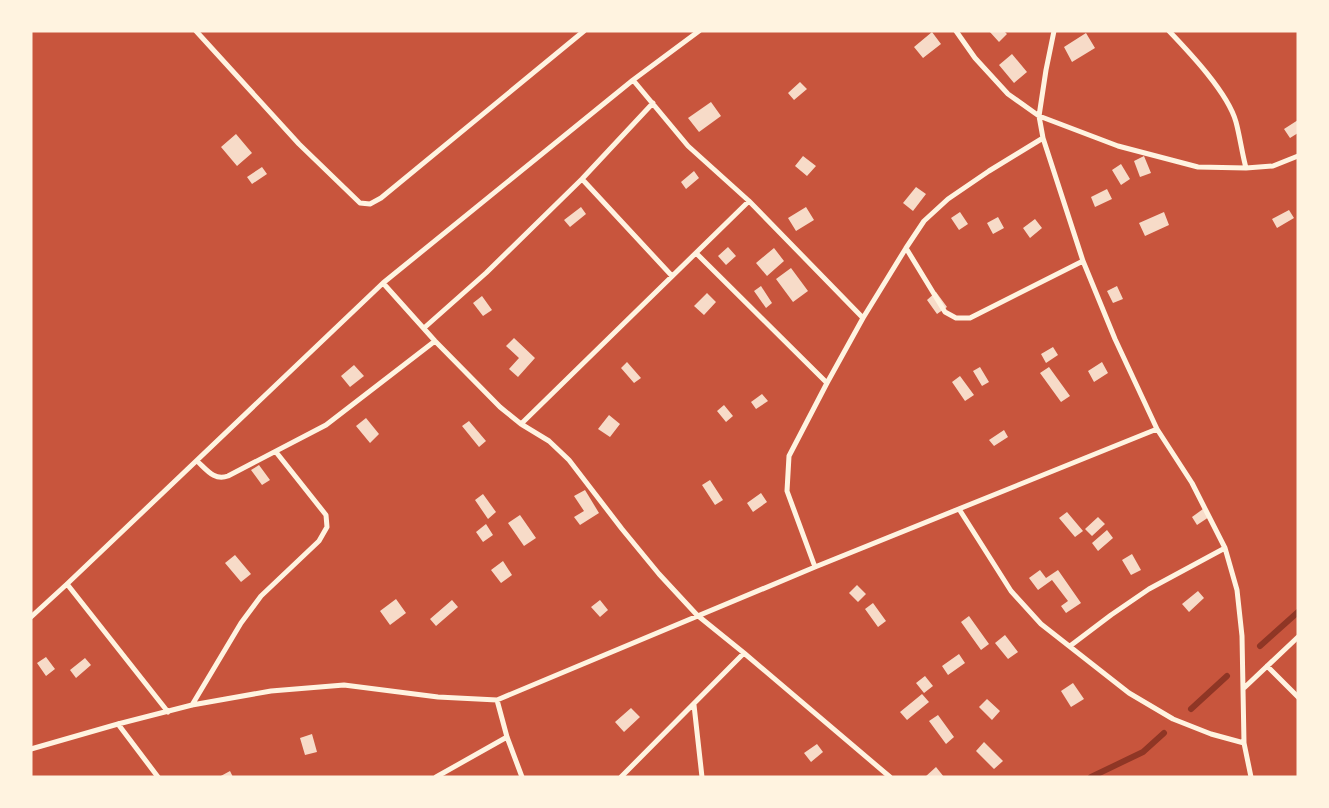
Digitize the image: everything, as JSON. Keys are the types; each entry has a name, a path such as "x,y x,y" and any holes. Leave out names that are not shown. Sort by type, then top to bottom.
{"street":[{"path":"196,31 298,144 360,203 370,204 381,198 584,31"},
{"path":"31,616 68,584 383,283 633,80 699,31"},
{"path":"956,31 975,58 1008,94 1039,116 1118,146 1198,167 1246,168 1273,166 1298,156"},
{"path":"1054,31 1039,116 1043,138 1083,260 1114,339 1157,429 1192,483 1225,548 1237,590 1242,636 1244,743 1251,777"},
{"path":"1169,31 1190,52 1220,91 1236,120 1246,168"},
{"path":"633,80 688,146 748,201 863,318"},
{"path":"424,328 486,273 582,179 653,103"},
{"path":"815,567 786,491 790,456 827,382 863,318 924,221 948,199 1043,138"},
{"path":"582,179 672,276"},
{"path":"521,424 748,201"},
{"path":"906,248 945,312 956,318 970,318 1083,260"},
{"path":"696,253 827,382"},
{"path":"383,283 434,341 500,407 521,424 549,441 569,460 659,574 697,615 890,777"},
{"path":"197,461 214,477 221,479 276,452 326,425 434,341"},
{"path":"31,749 192,705 271,691 344,685 438,698 498,700 697,615 1157,429"},
{"path":"192,705 241,623 261,596 319,541 327,527 326,515 276,452"},
{"path":"959,509 1011,591 1041,624 1129,693 1173,719 1211,734 1244,743"},
{"path":"1070,646 1149,589 1225,548"},
{"path":"68,584 168,712"},
{"path":"1244,688 1298,637"},
{"path":"621,777 744,653"},
{"path":"1267,666 1298,697"},
{"path":"498,700 507,737 522,777"},
{"path":"694,705 702,777"},
{"path":"118,724 158,777"},
{"path":"436,777 507,737"}],"building":[{"path":"989,31 1004,31 1007,34 999,42"},
{"path":"932,32 941,44 923,58 914,47"},
{"path":"1086,33 1095,48 1072,62 1064,47"},
{"path":"1012,54 1027,72 1014,83 999,65"},
{"path":"800,82 807,89 794,100 788,93"},
{"path":"711,102 721,116 699,132 688,118"},
{"path":"1298,120 1298,133 1290,138 1284,129"},
{"path":"236,134 252,153 237,166 221,147"},
{"path":"803,156 816,166 807,176 795,166"},
{"path":"1144,156 1151,173 1140,177 1134,161"},
{"path":"1121,164 1130,179 1121,185 1112,170"},
{"path":"262,167 267,174 252,184 247,177"},
{"path":"694,171 699,178 686,189 681,182"},
{"path":"916,187 926,194 913,211 903,203"},
{"path":"1107,189 1112,199 1095,207 1091,197"},
{"path":"581,207 586,214 570,227 564,220"},
{"path":"806,207 814,220 796,231 788,218"},
{"path":"1289,210 1294,218 1277,228 1272,219"},
{"path":"960,212 968,224 959,230 951,218"},
{"path":"1164,212 1169,225 1145,236 1139,223"},
{"path":"998,217 1004,228 993,234 987,223"},
{"path":"1035,219 1042,228 1030,238 1023,228"},
{"path":"728,247 736,256 726,265 718,256"},
{"path":"774,248 784,261 767,276 756,263"},
{"path":"791,268 808,291 793,302 776,279"},
{"path":"761,286 772,303 766,308 754,291"},
{"path":"1117,286 1123,299 1113,303 1107,291"},
{"path":"936,292 947,307 937,314 927,300"},
{"path":"707,293 716,302 704,315 694,306"},
{"path":"482,296 492,310 483,316 473,303"},
{"path":"514,338 535,358 518,377 509,369 519,358 506,346"},
{"path":"1053,347 1058,355 1046,363 1041,354"},
{"path":"627,362 641,378 634,383 621,368"},
{"path":"1102,362 1108,373 1094,382 1088,371"},
{"path":"354,365 364,376 350,387 341,376"},
{"path":"980,367 989,382 982,386 973,371"},
{"path":"1049,367 1070,396 1061,402 1040,373"},
{"path":"960,376 974,395 965,401 952,382"},
{"path":"762,394 768,401 756,409 751,402"},
{"path":"724,405 733,416 726,422 717,411"},
{"path":"609,415 620,424 610,437 598,429"},
{"path":"366,418 379,434 370,443 356,426"},
{"path":"469,421 486,441 479,447 462,426"},
{"path":"1004,430 1008,437 994,446 989,440"},
{"path":"259,465 270,480 262,485 251,470"},
{"path":"710,480 723,500 715,505 702,485"},
{"path":"585,490 599,513 580,525 574,517 584,511 574,496"},
{"path":"761,493 767,502 753,512 747,503"},
{"path":"483,494 496,512 488,519 475,500"},
{"path":"1203,509 1209,517 1197,525 1192,517"},
{"path":"1067,512 1083,531 1075,537 1059,518"},
{"path":"520,515 536,538 524,546 508,523"},
{"path":"1098,517 1105,524 1092,536 1085,529"},
{"path":"486,524 493,535 483,542 476,532"},
{"path":"1107,530 1113,538 1098,551 1092,543"},
{"path":"1132,554 1141,570 1131,575 1122,560"},
{"path":"235,555 251,574 241,582 225,563"},
{"path":"503,561 512,575 501,583 491,570"},
{"path":"1040,570 1046,578 1058,570 1081,603 1066,613 1061,606 1068,601 1052,580 1038,590 1029,578"},
{"path":"857,585 866,594 858,602 849,593"},
{"path":"1198,591 1204,598 1189,612 1182,604"},
{"path":"396,599 406,613 390,625 380,611"},
{"path":"452,600 458,607 436,626 430,619"},
{"path":"600,600 608,610 600,617 591,607"},
{"path":"873,603 886,621 878,627 865,609"},
{"path":"969,616 989,644 981,650 961,622"},
{"path":"1005,635 1018,652 1008,659 995,643"},
{"path":"959,654 965,663 948,675 942,666"},
{"path":"46,657 55,669 46,676 37,663"},
{"path":"85,658 91,665 76,678 70,670"},
{"path":"925,676 933,686 924,693 916,683"},
{"path":"1073,683 1084,699 1071,707 1061,691"},
{"path":"922,694 929,702 907,720 900,712"},
{"path":"987,699 1000,711 992,720 979,707"},
{"path":"631,708 640,717 624,732 615,722"},
{"path":"938,715 954,737 946,744 929,721"},
{"path":"312,734 317,752 305,755 300,738"},
{"path":"984,742 1003,761 994,769 976,751"},
{"path":"817,744 823,752 811,762 804,753"},
{"path":"936,767 944,777 925,777"},
{"path":"230,771 233,777 219,777"}],"waterway":[{"path":"1260,646 1298,612"},
{"path":"1191,709 1227,676"},
{"path":"1091,777 1143,752 1164,733"}]}
